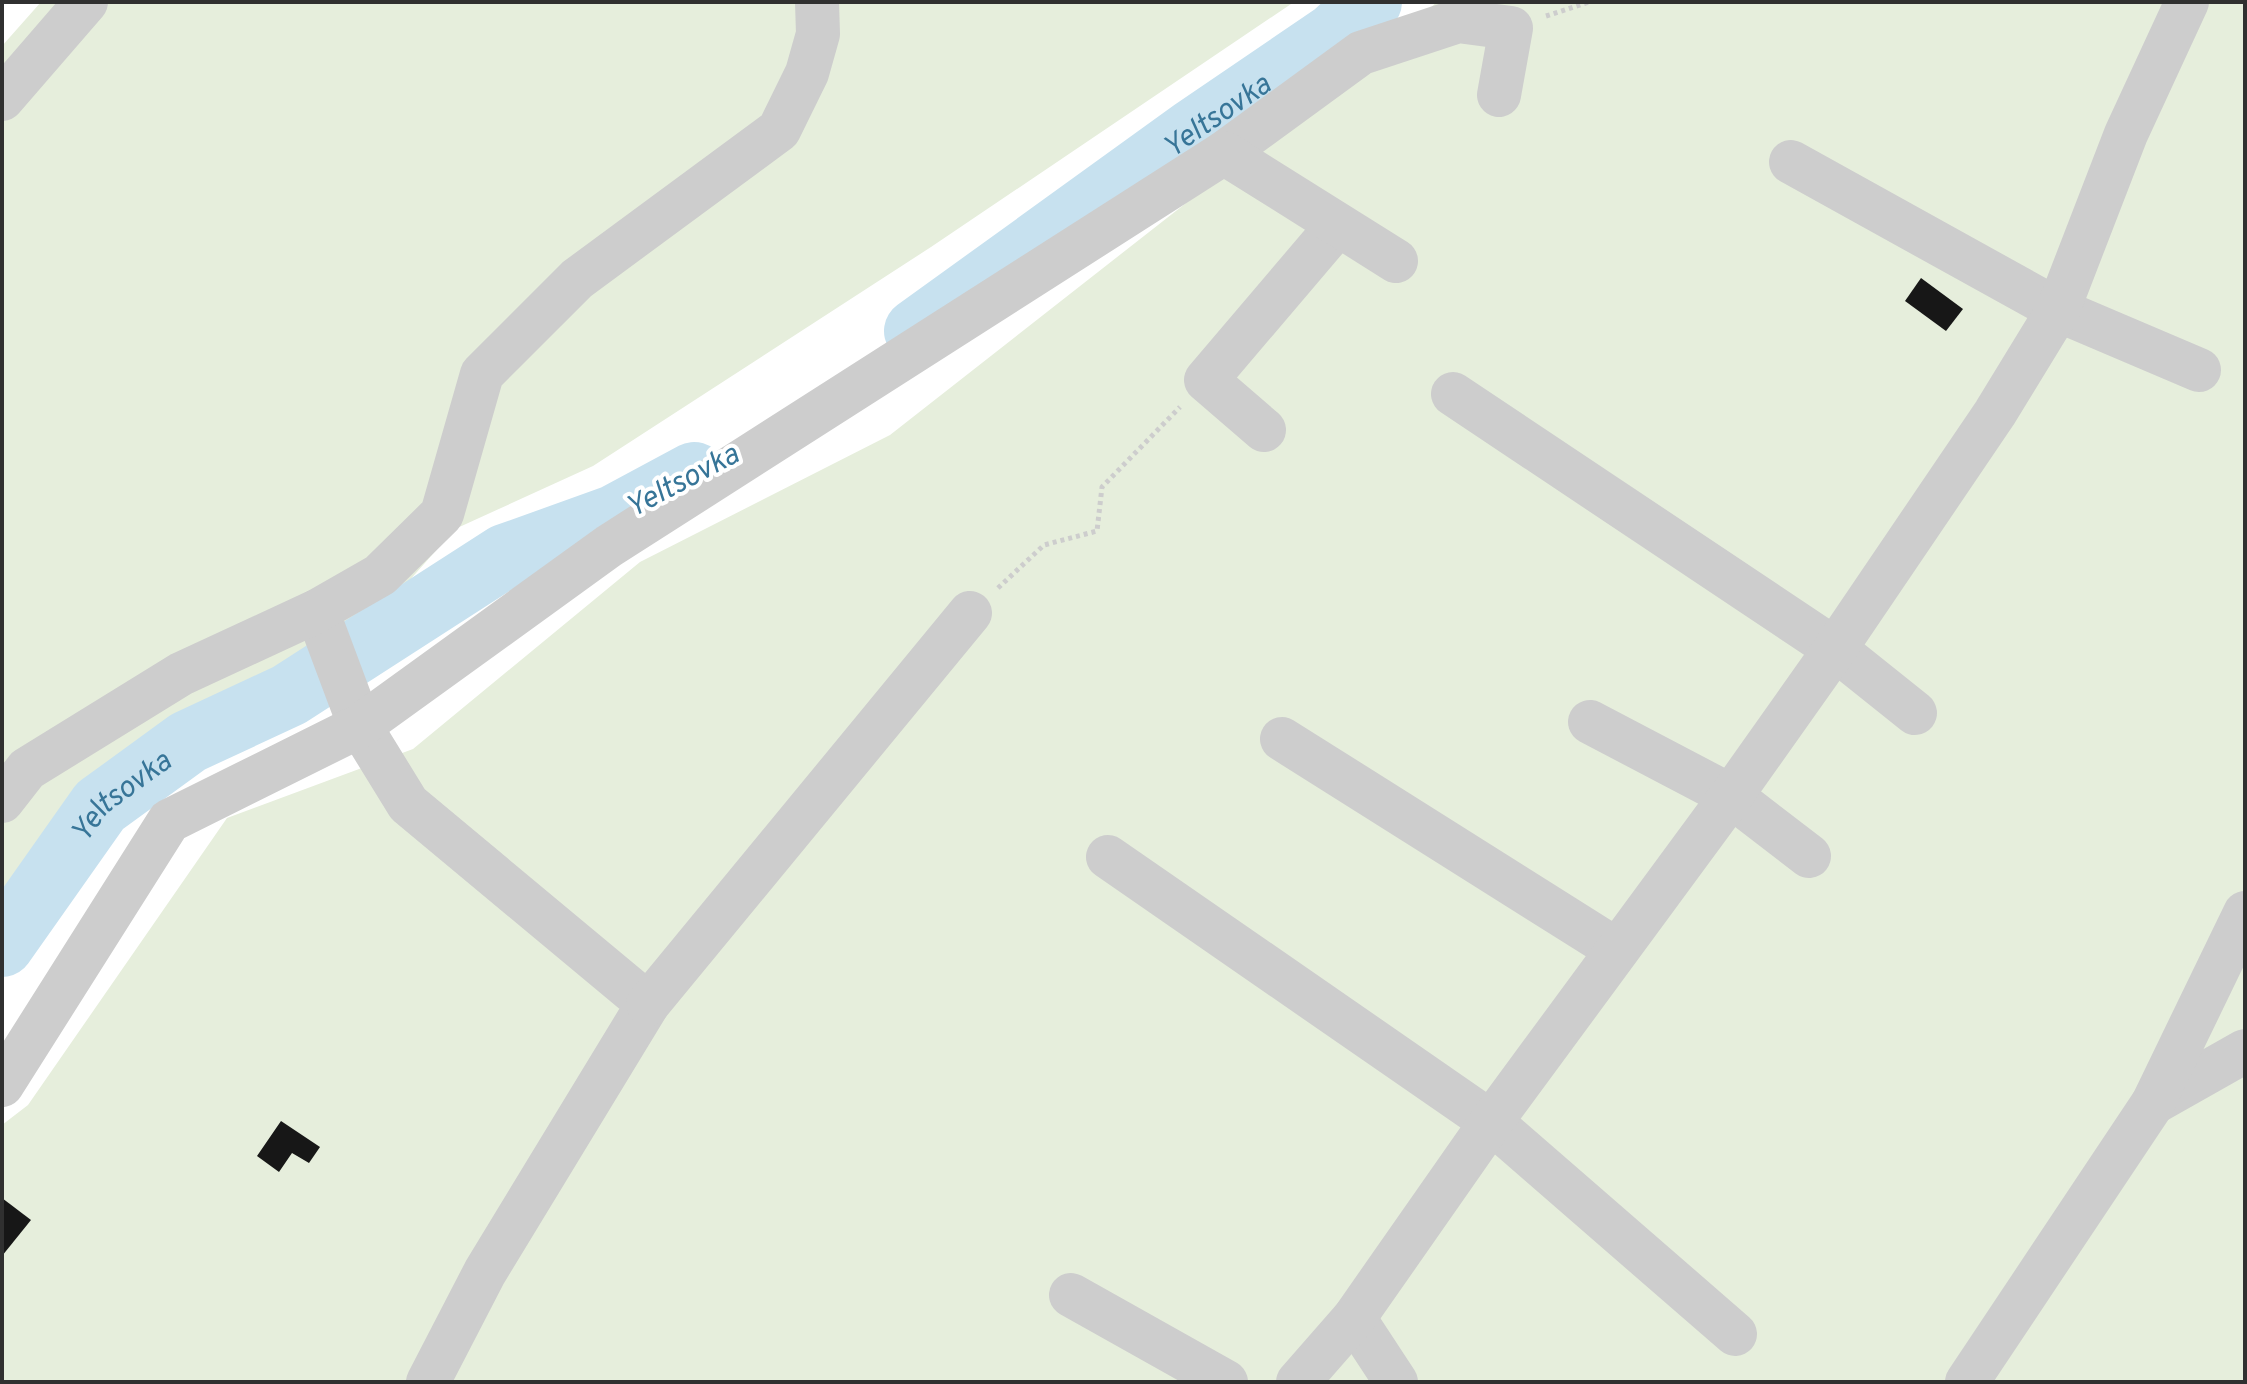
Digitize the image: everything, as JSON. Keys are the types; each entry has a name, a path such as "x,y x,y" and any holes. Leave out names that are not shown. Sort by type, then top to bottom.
{"street":[{"path":"2,99 86,2"},
{"path":"2,801 27,769 181,674 317,611 380,575 442,514 482,374 577,279 779,130 807,73 818,34 817,2"},
{"path":"1298,1382 1354,1318 1491,1122 1731,796 1995,413 2058,310 2126,134 2187,2"},
{"path":"2,1085 169,821 360,726 609,546 1224,153 1361,53 1458,21 1511,28 1499,95"},
{"path":"1224,153 1396,261"},
{"path":"1791,162 2058,310 2199,370"},
{"path":"1264,430 1206,380 1337,226"},
{"path":"1453,394 1835,649 1915,713"},
{"path":"317,611 360,726 408,804 648,1004"},
{"path":"428,1382 485,1272 648,1004 970,613"},
{"path":"1590,722 1731,796 1809,856"},
{"path":"1282,739 1617,950"},
{"path":"1108,857 1491,1122 1735,1334"},
{"path":"1967,1382 2153,1103 2245,913"},
{"path":"2153,1103 2245,1051"},
{"path":"1071,1295 1226,1382"},
{"path":"1354,1318 1396,1382"}],"path":[{"path":"970,613 1044,545 1097,531 1102,487 1206,380"}],"green space":[{"path":"41,2 1294,2 931,247 593,466 455,529 354,643 248,709 76,791 2,900 2,46"},
{"path":"1437,2 2245,2 2245,1382 2,1382 2,1125 28,1105 227,818 413,749 640,562 890,435 1389,44"}],"building":[{"path":"1921,278 1963,309 1946,331 1905,301"},
{"path":"281,1121 320,1147 309,1163 292,1153 279,1172 257,1156"},
{"path":"2,1198 31,1220 2,1256"}],"waterway":[{"name":"Yeltsovka","path":"916,331 1193,131 1334,35 1370,2"},
{"name":"Yeltsovka","path":"2,945 100,806 188,742 289,695 505,556 614,517 694,474"}]}
